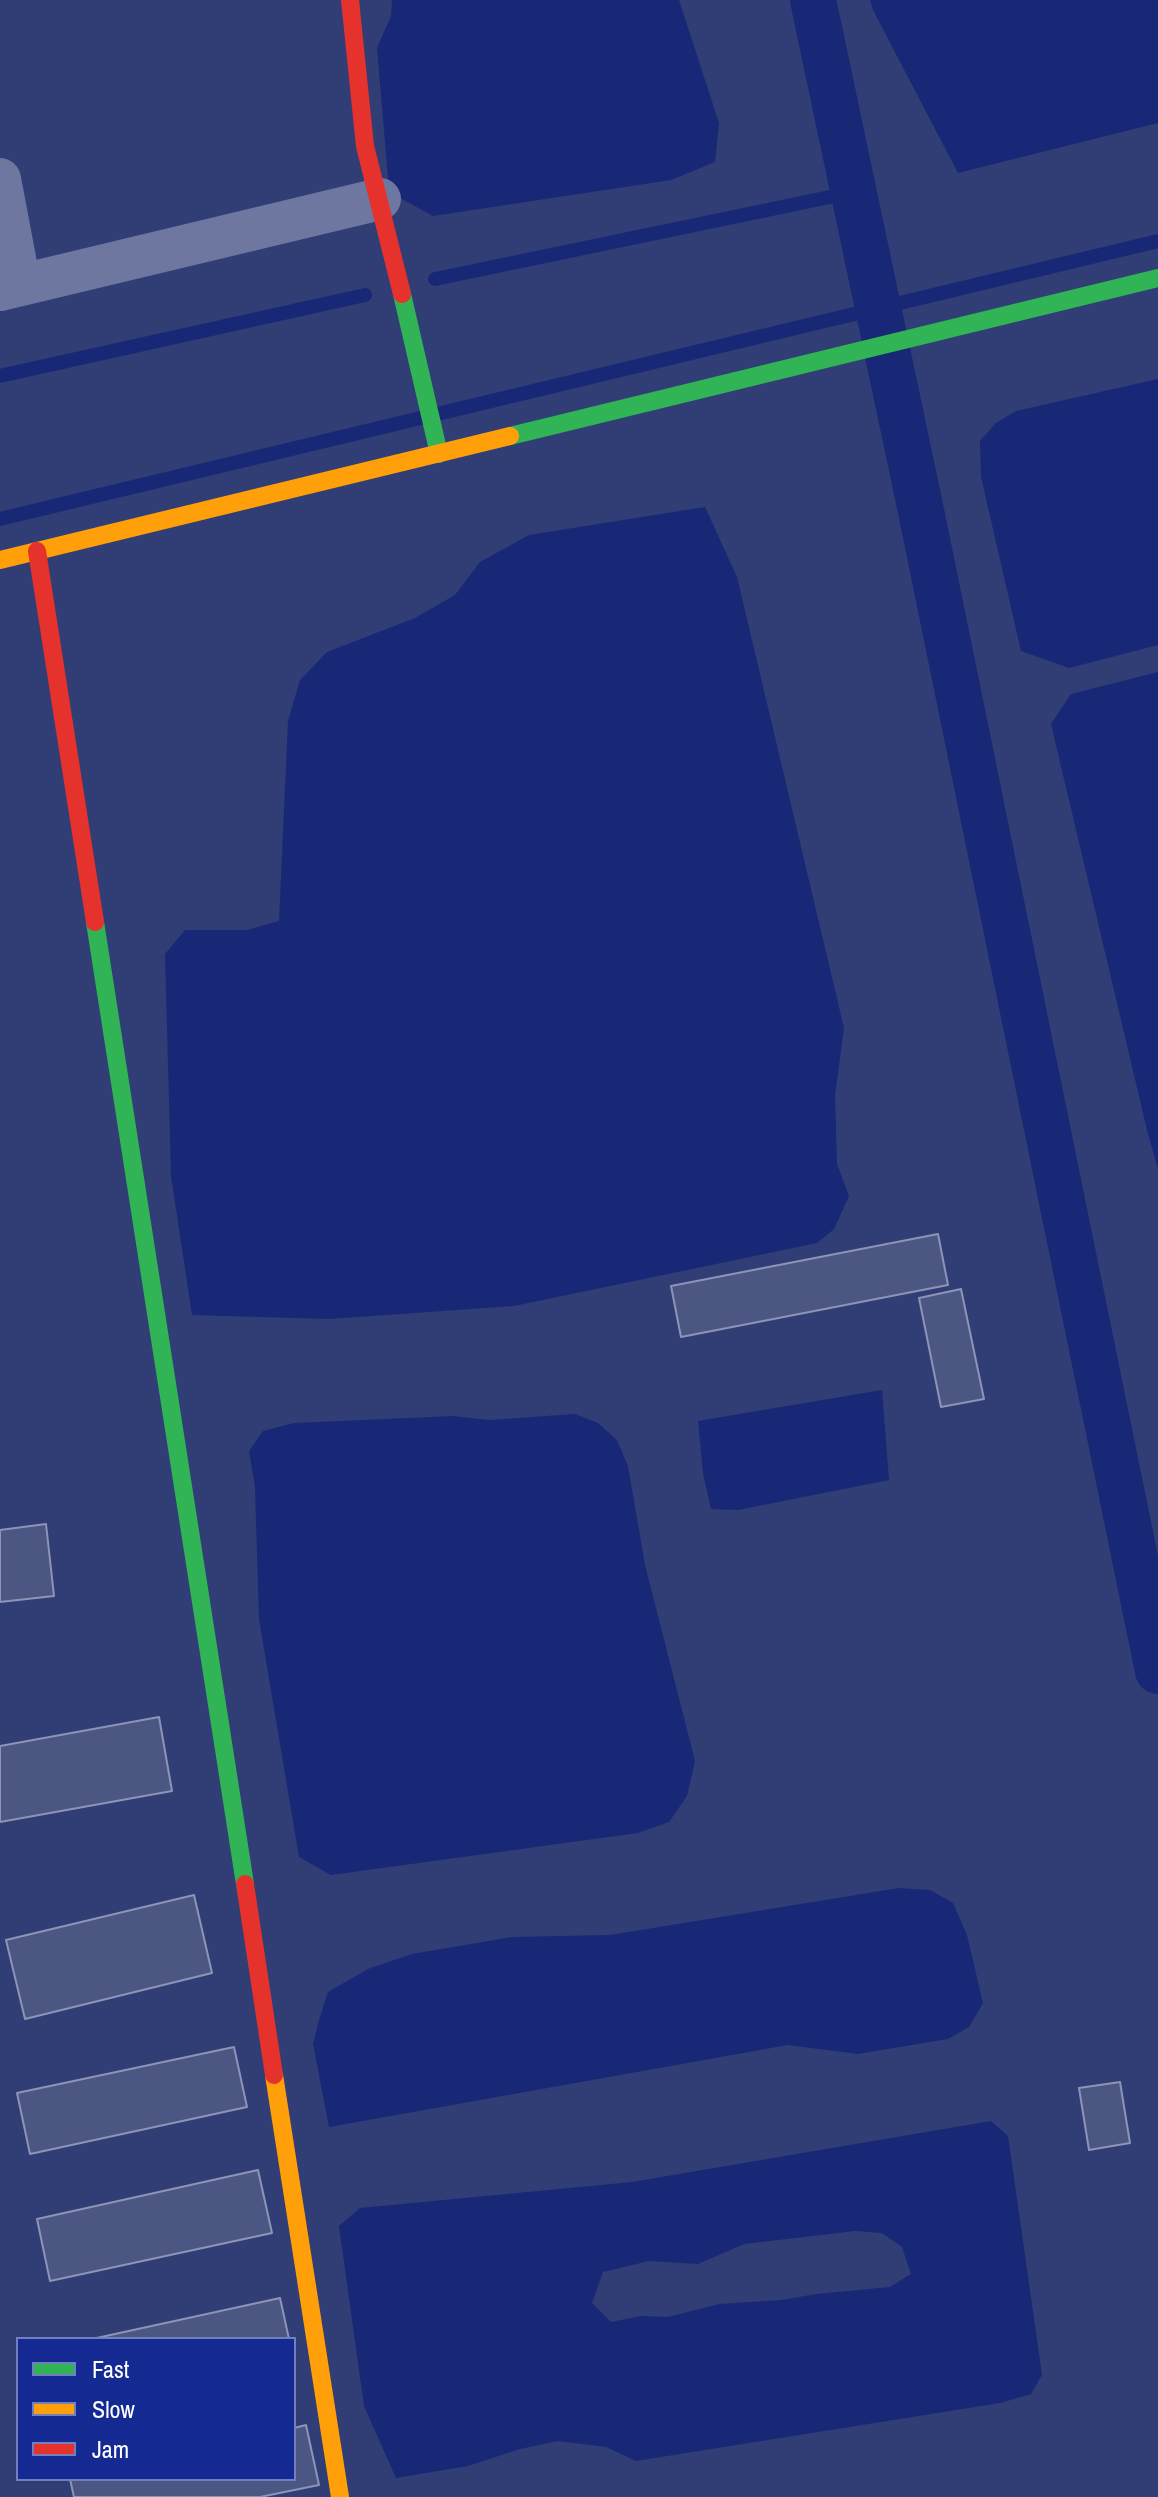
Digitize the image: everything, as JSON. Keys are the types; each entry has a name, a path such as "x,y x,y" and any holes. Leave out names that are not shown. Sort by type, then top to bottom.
{"street":[{"path":"350,0 365,146 437,445"},
{"path":"0,179 10,288 380,199"},
{"path":"0,560 437,445 793,367 1158,278"},
{"path":"37,551 340,2497"}],"shaded area":[{"path":"392,0 679,0 719,123 715,162 671,180 433,216 402,199 388,178 377,48 391,16"},
{"path":"870,0 1158,0 1158,123 958,173"},
{"path":"1158,379 1158,645 1069,668 1021,651 981,477 980,441 996,423 1016,411"},
{"path":"705,507 737,577 844,1028 835,1095 837,1164 849,1196 834,1229 817,1243 514,1306 329,1319 192,1315 171,1176 165,954 185,930 247,930 279,921 288,721 300,680 327,652 415,618 455,595 480,562 529,535"},
{"path":"1158,672 1158,1169 1051,724 1071,694"},
{"path":"882,1390 889,1480 738,1510 711,1509 703,1473 698,1421"},
{"path":"575,1414 598,1423 617,1440 628,1466 645,1565 695,1761 687,1796 669,1822 638,1833 331,1875 299,1857 259,1619 255,1487 249,1451 263,1431 294,1423 453,1416 489,1420"},
{"path":"899,1888 930,1890 953,1903 967,1935 983,2003 969,2027 948,2039 858,2054 788,2045 329,2127 313,2044 328,1992 368,1969 412,1954 512,1937 610,1935"},
{"path":"991,2121 1008,2136 1042,2375 1031,2394 1000,2403 636,2461 606,2447 558,2441 520,2449 468,2466 396,2478 364,2406 339,2226 360,2208 632,2182","holes":["855,2231 882,2233 902,2247 911,2274 890,2287 719,2304 668,2317 641,2316 611,2322 592,2303 603,2272 649,2261 698,2264 744,2244"]}],"building":[{"path":"938,1234 948,1285 681,1337 671,1286"},
{"path":"961,1289 984,1399 941,1407 919,1298"},
{"path":"46,1524 54,1596 0,1602 0,1530"},
{"path":"159,1717 172,1791 0,1822 0,1746"},
{"path":"194,1895 212,1973 25,2019 6,1940"},
{"path":"234,2047 247,2107 30,2154 17,2093"},
{"path":"1120,2082 1130,2143 1089,2150 1079,2088"},
{"path":"258,2170 272,2233 50,2281 37,2219"},
{"path":"280,2298 289,2337 101,2337"},
{"path":"306,2425 319,2485 260,2497 74,2497 70,2481 296,2481 296,2428"}],"waterway":[{"path":"813,0 921,511 1158,1671"},
{"path":"435,279 854,192"},
{"path":"0,519 1158,241"},
{"path":"0,376 365,295"}],"traffic: fast":[{"path":"510,436 1158,278"},
{"path":"402,294 439,454"},
{"path":"95,922 245,1884"}],"traffic: slow":[{"path":"0,560 510,436"},
{"path":"274,2075 340,2497"}],"traffic: jam":[{"path":"350,0 365,146 402,294"},
{"path":"37,551 95,922"},
{"path":"245,1884 274,2075"}]}
